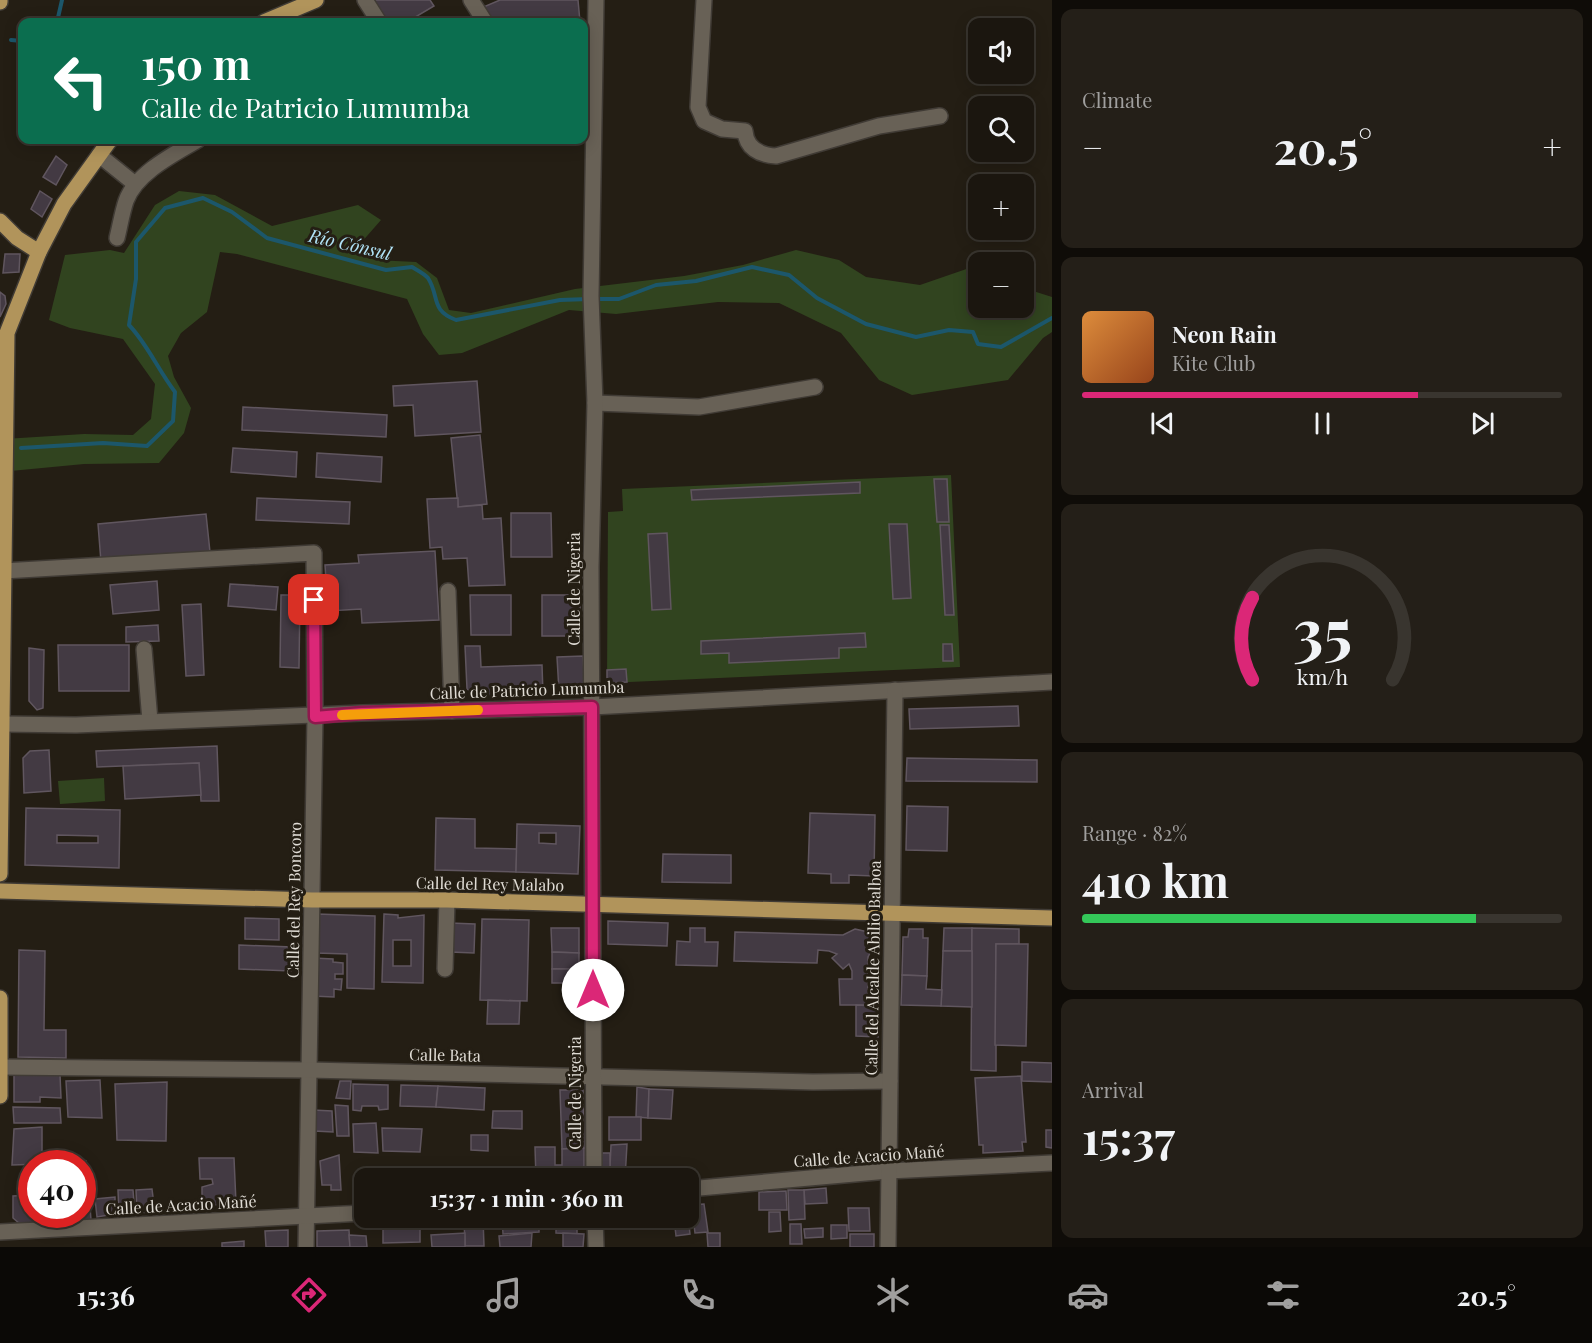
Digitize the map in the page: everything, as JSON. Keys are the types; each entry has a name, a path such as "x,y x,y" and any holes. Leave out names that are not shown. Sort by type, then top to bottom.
{"main road":[{"path":"273,18 316,0"},
{"path":"0,874 3,724 4,332 39,252 64,204 107,144"},
{"path":"0,221 17,238 39,252"},
{"name":"Calle del Rey Malabo","path":"0,891 312,900 447,900 1052,918"},
{"path":"0,998 0,1096"}],"street":[{"path":"365,0 376,18"},
{"path":"471,0 482,18"},
{"name":"Calle de Nigeria","path":"594,1168 591,567 595,403 591,296 596,0"},
{"path":"704,0 698,106 704,122 722,129 745,130 746,140 752,149 765,155 776,156 815,142 879,126 940,116"},
{"path":"117,238 126,200 135,184 169,157 191,144"},
{"path":"99,155 135,184"},
{"path":"595,403 699,407 815,387"},
{"name":"Calle del Rey Boncoro","path":"3,571 314,553 315,717 306,1247"},
{"path":"448,591 452,711"},
{"path":"144,649 150,721"},
{"name":"Calle de Patricio Lumumba","path":"3,724 76,725 592,707 1052,682"},
{"name":"Calle del Alcalde Abilio Balboa","path":"888,1247 895,690"},
{"path":"445,969 447,900"},
{"name":"Calle Bata","path":"0,1067 309,1070 813,1082 890,1081"},
{"name":"Calle de Acacio Mañé","path":"699,1188 888,1171 1052,1163"},
{"name":"Calle de Acacio Mañé","path":"0,1232 354,1214"},
{"path":"595,1228 596,1247"}],"green space":[{"path":"179,191 215,195 272,226 358,205 381,220 353,252 375,260 416,262 437,278 449,310 471,313 575,289 684,276 743,265 796,250 839,260 866,277 920,285 968,268 968,318 1034,318 1034,291 1052,297 1052,332 1043,338 1008,380 912,395 879,380 841,333 779,303 718,302 616,314 569,310 462,353 439,355 423,334 407,299 237,254 220,252 207,312 181,333 168,356 174,377 191,408 184,433 159,463 84,464 0,472 4,439 84,434 133,435 151,419 155,384 123,339 70,328 49,320 65,255 110,250 124,253 155,205"},
{"path":"951,475 960,667 607,683 608,512 623,511 622,489"},
{"path":"104,778 105,801 60,804 58,781"}],"building":[{"path":"373,0 430,0 434,6 414,18 384,18"},
{"path":"500,0 578,0 580,18 488,18 481,8"},
{"path":"56,156 67,165 56,185 43,177"},
{"path":"40,191 52,199 42,217 31,209"},
{"path":"5,254 20,254 19,272 3,273"},
{"path":"0,292 5,296 6,304 0,317"},
{"path":"477,381 481,432 415,436 413,405 394,406 393,386"},
{"path":"243,407 387,415 386,437 242,430"},
{"path":"480,435 487,504 458,507 451,438"},
{"path":"233,448 297,452 296,477 231,472"},
{"path":"317,453 382,457 381,482 316,477"},
{"path":"934,479 947,479 949,522 937,522"},
{"path":"860,482 860,493 692,500 691,490"},
{"path":"257,498 350,502 349,524 256,520"},
{"path":"458,498 458,507 482,505 483,519 501,518 505,585 469,586 467,558 443,559 442,547 430,548 427,499"},
{"path":"511,513 551,513 552,557 511,557"},
{"path":"206,514 210,552 101,562 98,524"},
{"path":"889,524 907,524 911,598 893,599"},
{"path":"940,525 949,525 954,615 945,615"},
{"path":"667,533 671,609 652,610 648,534"},
{"path":"435,551 439,620 362,623 361,609 328,611 325,565 359,563 358,555"},
{"path":"157,581 159,610 113,614 110,585"},
{"path":"230,584 278,587 276,610 228,606"},
{"path":"281,595 300,595 299,668 280,667"},
{"path":"470,595 511,595 511,635 471,635"},
{"path":"542,595 580,595 580,636 542,636"},
{"path":"201,604 204,675 186,676 182,605"},
{"path":"158,625 159,641 126,642 126,627"},
{"path":"865,633 866,647 839,648 839,658 729,663 729,653 701,654 701,641"},
{"path":"943,644 952,644 953,661 943,661"},
{"path":"58,645 129,645 129,691 59,691"},
{"path":"465,646 480,646 481,667 542,665 543,694 477,697 467,689"},
{"path":"29,648 44,650 43,708 37,710 29,701"},
{"path":"583,656 585,690 559,691 557,657"},
{"path":"626,669 627,682 607,683 607,670"},
{"path":"1018,706 1019,726 910,729 909,709"},
{"path":"217,746 219,801 201,801 199,763 97,767 96,751"},
{"path":"49,750 51,791 24,793 23,758 30,751"},
{"path":"907,758 1037,760 1037,782 906,781"},
{"path":"199,763 201,795 125,799 123,766"},
{"path":"907,806 948,807 947,851 906,850"},
{"path":"26,808 120,810 119,868 25,865","holes":["57,835 98,836 98,843 57,843"]},
{"path":"810,813 875,815 874,876 849,875 849,883 831,883 831,874 808,873"},
{"path":"436,818 475,819 475,848 517,849 516,872 435,870"},
{"path":"517,824 580,826 578,874 516,872","holes":["539,833 556,833 556,844 539,843"]},
{"path":"663,854 731,855 731,883 662,882"},
{"path":"317,914 375,916 374,989 347,988 347,954 316,953"},
{"path":"384,914 398,915 398,918 424,915 423,983 382,982","holes":["393,940 411,940 411,966 393,966"]},
{"path":"245,918 279,919 279,940 245,939"},
{"path":"482,919 529,920 527,1001 480,1000"},
{"path":"608,921 668,923 667,946 608,944"},
{"path":"450,923 475,924 474,953 450,952"},
{"path":"551,928 579,928 579,953 552,952"},
{"path":"690,928 705,928 705,942 718,942 717,966 676,965 677,941 690,942"},
{"path":"944,928 972,928 972,951 943,951"},
{"path":"972,928 1019,929 1019,944 996,944 996,1071 971,1070"},
{"path":"855,929 868,932 874,945 868,957 868,1005 840,1005 839,979 852,979 852,971 849,964 843,969 832,958 837,954 829,951 818,950 817,963 734,961 735,932 843,935"},
{"path":"909,929 923,929 923,938 928,938 927,976 902,975 903,937 908,937"},
{"path":"996,944 1028,944 1026,1046 995,1045"},
{"path":"239,945 292,947 291,971 239,969"},
{"path":"19,950 45,951 44,1030 66,1030 66,1058 18,1057"},
{"path":"943,951 972,951 972,1007 941,1006"},
{"path":"552,952 579,953 579,969 552,969"},
{"path":"313,958 333,959 333,962 343,963 343,974 335,974 335,979 342,979 341,990 334,989 334,997 312,996"},
{"path":"552,969 579,969 578,983 552,983"},
{"path":"902,975 927,976 926,989 942,990 941,1006 901,1005"},
{"path":"488,1000 520,1001 519,1024 487,1024"},
{"path":"856,1005 878,1006 878,1037 856,1036"},
{"path":"1022,1062 1052,1063 1052,1082 1022,1081"},
{"path":"14,1074 60,1075 61,1098 40,1097 40,1102 14,1102"},
{"path":"1021,1076 1026,1142 1022,1142 1023,1151 983,1153 983,1145 979,1145 975,1078"},
{"path":"100,1080 102,1118 68,1117 66,1081"},
{"path":"340,1081 351,1081 350,1099 336,1098"},
{"path":"167,1082 166,1141 117,1140 115,1084"},
{"path":"353,1084 388,1085 388,1109 379,1110 378,1106 362,1106 361,1111 353,1110"},
{"path":"401,1085 438,1086 436,1107 400,1106"},
{"path":"438,1086 485,1088 484,1110 436,1107"},
{"path":"637,1087 649,1089 648,1118 636,1117"},
{"path":"649,1089 673,1090 671,1119 648,1118"},
{"path":"560,1090 583,1090 584,1148 562,1149"},
{"path":"335,1105 348,1106 349,1136 337,1136"},
{"path":"13,1107 60,1108 61,1123 14,1123"},
{"path":"313,1110 332,1111 333,1132 314,1131"},
{"path":"493,1111 522,1111 522,1129 492,1128"},
{"path":"609,1117 641,1117 641,1140 609,1140"},
{"path":"376,1123 378,1153 354,1152 353,1124"},
{"path":"42,1127 42,1150 18,1150 18,1165 12,1165 14,1129"},
{"path":"382,1128 422,1129 420,1152 383,1151"},
{"path":"1046,1130 1052,1130 1052,1148 1046,1147"},
{"path":"471,1135 488,1135 488,1151 471,1150"},
{"path":"627,1144 626,1168 602,1168 610,1167 611,1145"},
{"path":"535,1147 555,1147 555,1165 562,1165 562,1149 584,1148 584,1168 536,1168"},
{"path":"602,1153 610,1153 610,1167 602,1167"},
{"path":"339,1155 341,1190 331,1190 331,1185 322,1185 320,1161"},
{"path":"199,1158 234,1158 236,1203 202,1206 202,1187 213,1184 212,1179 200,1179"},
{"path":"384,1167 414,1167 414,1168"},
{"path":"826,1188 827,1203 805,1204 804,1190"},
{"path":"152,1189 155,1213 137,1212 136,1190"},
{"path":"118,1190 133,1190 135,1215 119,1214"},
{"path":"788,1190 804,1190 805,1219 789,1220"},
{"path":"786,1191 787,1210 759,1210 759,1192"},
{"path":"13,1196 18,1196 18,1222 13,1218"},
{"path":"115,1197 115,1214 97,1217 96,1199"},
{"path":"699,1204 704,1204 708,1232 695,1233 694,1228 699,1228"},
{"path":"848,1208 869,1208 870,1231 849,1231"},
{"path":"769,1212 780,1212 781,1231 769,1232"},
{"path":"790,1224 801,1224 802,1244 790,1244"},
{"path":"831,1225 847,1225 847,1238 831,1239"},
{"path":"383,1228 420,1228 420,1242 383,1243"},
{"path":"464,1228 483,1228 484,1246 465,1246"},
{"path":"503,1228 539,1228 539,1232 503,1234"},
{"path":"556,1228 577,1228 577,1234 556,1233"},
{"path":"675,1228 689,1228 690,1234 676,1236"},
{"path":"823,1228 823,1237 805,1238 804,1229"},
{"path":"288,1230 288,1247 266,1247 265,1231"},
{"path":"349,1230 350,1247 317,1247 317,1231"},
{"path":"465,1233 465,1247 432,1247 431,1235"},
{"path":"532,1233 531,1247 500,1247 499,1236"},
{"path":"563,1233 584,1234 583,1247 563,1247"},
{"path":"707,1233 720,1233 720,1247 708,1247"},
{"path":"850,1234 874,1234 874,1247 850,1247"},
{"path":"349,1235 366,1236 367,1247 350,1247"},
{"path":"244,1241 244,1247 222,1247 222,1243"}],"waterway":[{"path":"58,18 62,0"},
{"path":"11,40 18,41"},
{"name":"Río Cónsul","path":"21,448 103,443 147,446 173,421 175,392 129,325 136,279 136,242 165,208 203,198 232,212 267,238 386,270 412,267 428,278 442,312 456,320 560,300 589,299"},
{"name":"Río Cónsul","path":"596,299 619,299 656,285 696,281 752,267 789,275 817,298 866,324 916,337 949,330 973,332 978,344 1001,347 1052,318"}],"slow traffic":[{"path":"342,715 478,710"}],"route":[{"path":"314,600 315,717 362,713 592,707 593,990"}]}
